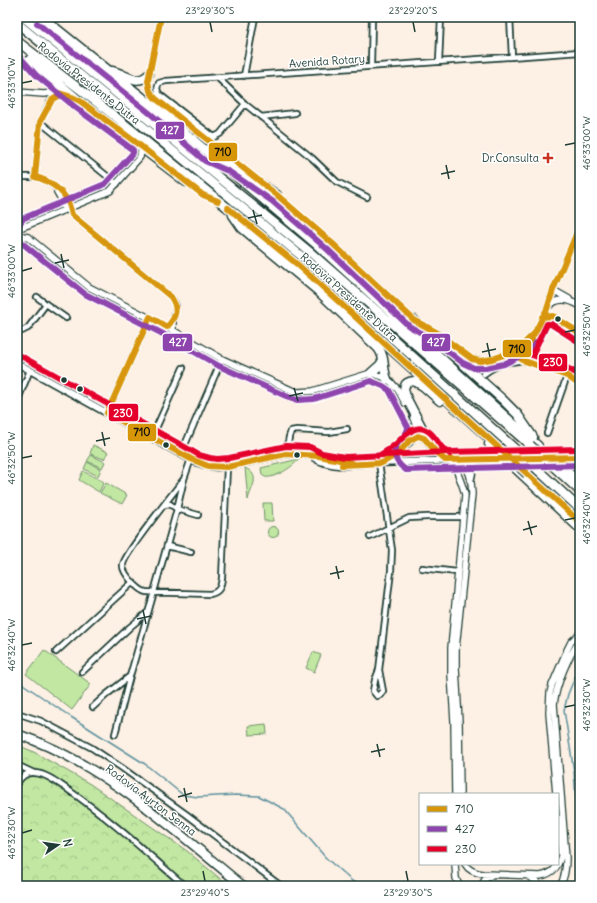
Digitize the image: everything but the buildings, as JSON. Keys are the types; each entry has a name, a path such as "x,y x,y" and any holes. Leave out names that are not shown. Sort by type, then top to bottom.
{"highway":[{"name":"Rodovia Presidente Dutra","path":"23,17 310,252 535,445"},
{"name":"Rodovia Presidente Dutra","path":"42,17 157,109 317,245 535,445 580,491"},
{"name":"Rodovia Presidente Dutra","path":"17,23 305,259 538,470 577,507 576,508 580,512"},
{"name":"Rodovia Presidente Dutra","path":"18,42 116,117 310,276 502,453 580,522"},
{"path":"18,42 42,69 80,100 203,195 218,201"},
{"path":"108,70 138,80 144,79 149,74"},
{"path":"210,154 232,164 277,195"},
{"path":"228,208 242,228 318,291 381,351 384,359 384,370 387,379"},
{"path":"414,320 518,415 528,428 535,445"},
{"path":"371,373 384,359"},
{"path":"433,449 405,395 405,384 412,381 418,382 488,444 502,453"},
{"name":"Rodovia Presidente Dutra","path":"557,467 580,483"},
{"name":"Rodovia Ayrton Senna","path":"17,734 58,751 122,789 243,886"}],"main road":[{"path":"17,364 191,459 208,466 227,466 286,454 319,456 354,464 477,459 502,453"},
{"path":"381,463 394,456 409,441 418,436 424,438 438,455 445,460"},
{"path":"488,444 580,530"},
{"path":"403,448 404,458 409,462"},
{"path":"568,458 580,457"},
{"path":"471,478 477,459"}],"street":[{"path":"161,17 149,74 148,86 155,98 277,195 414,320 436,332 467,356 480,361 501,356 519,348 534,334"},
{"path":"244,76 255,17"},
{"path":"371,66 372,17"},
{"path":"439,62 441,17"},
{"path":"510,17 512,57"},
{"name":"Avenida Rotary","path":"245,104 220,134 216,137 212,137 160,95 157,88 159,83 162,82 580,52"},
{"path":"17,56 52,82 54,94 40,122 35,177"},
{"path":"218,78 245,104 316,161 337,182 367,197"},
{"path":"17,92 54,94 80,100"},
{"path":"261,116 295,113"},
{"path":"40,122 117,184"},
{"path":"18,239 19,234 17,230 109,192 140,157 142,147"},
{"path":"17,177 35,177 46,180 54,187 72,215 171,297 175,301 176,310 173,320 168,327"},
{"path":"28,225 25,232 28,237 89,286 174,330 222,359 289,389 298,392 314,391 371,373 387,379 395,385 415,422 416,430 413,438"},
{"path":"522,360 521,356 528,346 547,309 553,290 580,225"},
{"path":"18,239 23,236 28,237"},
{"path":"553,290 578,304"},
{"path":"37,297 66,318"},
{"path":"547,309 553,302 560,300 566,300 578,304"},
{"path":"17,331 22,331 28,328 46,304"},
{"path":"106,413 150,317"},
{"path":"173,320 174,330"},
{"path":"501,356 522,360 569,378 580,385"},
{"path":"182,454 222,359"},
{"path":"484,374 500,364 522,360"},
{"path":"152,437 183,368"},
{"path":"17,402 30,370"},
{"path":"569,378 580,379"},
{"path":"547,433 569,378"},
{"path":"286,454 291,431 329,432 347,429"},
{"path":"568,458 580,468"},
{"path":"115,734 178,509 184,479 191,459"},
{"path":"445,460 451,463 455,468 465,494 451,648 455,793"},
{"path":"460,460 468,469 471,478 472,494 456,648 460,793"},
{"path":"379,670 383,691 377,696 373,691 379,670 392,550 381,463"},
{"path":"184,479 125,558 123,567 133,582 143,592 210,594 215,593 220,588 222,578 227,466"},
{"path":"465,494 472,494"},
{"path":"164,505 170,504 178,509 198,515"},
{"path":"370,537 409,518 462,517"},
{"path":"167,546 191,552"},
{"path":"460,547 467,548"},
{"path":"422,568 457,572"},
{"path":"56,652 133,582"},
{"path":"82,672 148,612"},
{"path":"556,793 549,713 550,694 552,685 567,650 580,633"},
{"path":"560,886 564,876 566,858 554,704 557,687 575,646 580,641"},
{"path":"93,707 130,676"},
{"path":"17,713 41,721 92,748 180,810 281,886"},
{"path":"17,765 52,779 95,809 185,886"},
{"path":"17,782 23,776 34,773"},
{"path":"559,831 561,856 559,861"},
{"path":"455,865 456,878 459,886"},
{"path":"466,865 475,873 540,876 552,872 557,865"},
{"path":"482,886 485,879 495,874"},
{"path":"526,876 536,881 538,886"}],"green space":[{"path":"93,445 108,452 104,459 90,454"},
{"path":"91,455 105,462 102,468 87,461"},
{"path":"299,459 288,469 278,474 269,477 262,475 261,468"},
{"path":"87,462 101,469 98,476 84,469"},
{"path":"245,468 250,471 254,478 248,500"},
{"path":"83,471 104,482 99,492 79,480"},
{"path":"106,483 127,495 122,504 100,493"},
{"path":"263,503 272,503 273,521 264,521"},
{"path":"273,526 277,528 279,532 277,536 273,538 269,536 267,532 269,528"},
{"path":"44,650 91,684 72,710 26,674"},
{"path":"313,652 321,655 314,672 306,668"},
{"path":"266,724 267,734 249,735 248,726"},
{"path":"17,745 32,751 90,784 187,851 229,886 17,886"}],"waterway":[{"path":"580,665 568,694 564,710 574,772 580,850"},
{"path":"17,680 71,717 145,764 183,795 198,797 236,795 259,796 284,809 326,858 352,881 361,886"}],"tunnel":[{"path":"510,459 568,458"}],"transit line":[{"name":"710","path":"161,17 148,81 150,91 155,98 277,195 332,243 414,320 436,332 472,359 480,361 501,356 519,348 534,334 547,309 553,290 580,225"},
{"name":"427","path":"37,23 152,115 205,161 228,171 272,201 327,249 409,326 432,339 463,363 474,368 486,368 504,364 529,350 540,339 547,324 551,324 576,340"},
{"name":"427","path":"17,54 36,75 75,107 133,150 133,153 105,184 24,218 21,221 18,233 22,243 85,294 163,334 219,366 297,400 314,399 371,381 383,386 389,390 408,427 407,432 398,443 395,451 397,461 406,470 580,465"},
{"name":"710","path":"218,201 203,195 142,147 80,101 72,97 59,93 57,97 52,100 40,122 35,177 50,183 63,193 68,202 72,215 171,297 176,309 173,320 167,327 150,317 107,413 191,459 208,466 227,467 286,454 319,456 354,464"},
{"name":"710","path":"228,208 316,281 580,522"},
{"name":"710","path":"542,317 553,316 580,333"},
{"name":"230","path":"576,340 551,324 547,324 532,355 563,366 580,375"},
{"name":"710","path":"532,339 521,356 522,360 567,376 580,385"},
{"name":"230","path":"21,356 199,455 210,458 229,458 286,446 310,447 322,453 345,457 445,452 580,449"},
{"name":"230","path":"378,456 392,447 412,430 420,428 428,431 442,448 450,454"},
{"name":"710","path":"342,465 382,463 394,456 409,441 418,436 424,438 445,460 580,457"}],"place":[{"name":"Dr.Consulta","path":"548,158"}]}
